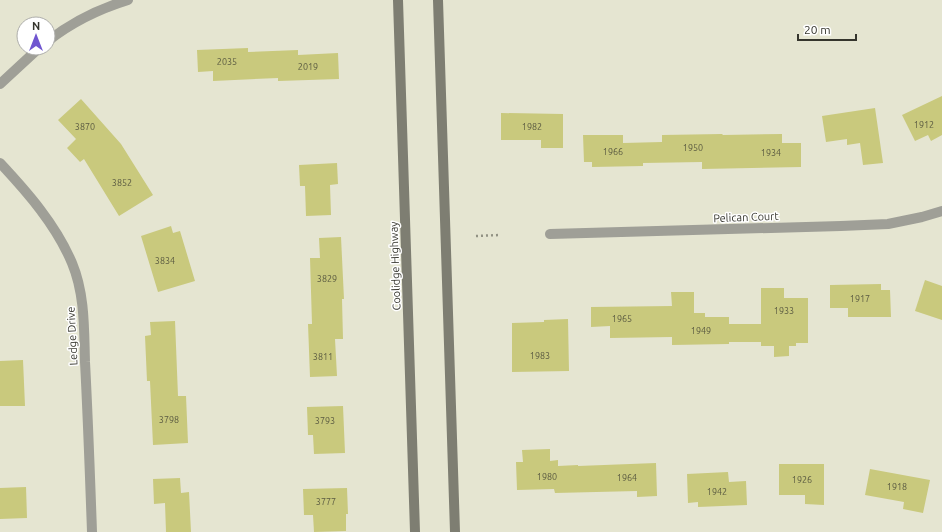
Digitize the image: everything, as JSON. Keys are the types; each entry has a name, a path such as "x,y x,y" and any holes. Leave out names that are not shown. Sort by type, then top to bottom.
{"main road":[{"name":"Coolidge Highway","path":"398,0 416,532"},
{"path":"438,0 455,532"}],"street":[{"path":"56,35 77,21 94,12 128,0"},
{"path":"0,84 30,56"},
{"name":"Ledge Drive","path":"0,163 25,190 60,239 73,264 78,283 82,304 92,532"},
{"name":"Pelican Court","path":"550,234 888,224 922,218 942,211"}],"path":[{"path":"476,236 500,235"}],"building":[{"path":"248,48 248,52 298,50 298,55 338,53 339,79 278,81 278,78 213,81 213,71 198,72 197,50"},
{"path":"942,96 942,135 931,141 928,135 915,141 902,115"},
{"path":"81,99 121,144 153,195 119,216 84,159 80,162 67,148 76,139 58,120"},
{"path":"875,108 883,163 863,165 860,143 847,145 847,139 826,142 822,116"},
{"path":"501,113 563,114 563,148 541,148 541,140 501,140"},
{"path":"782,134 782,143 801,143 801,167 702,169 702,162 643,163 643,166 592,167 592,162 584,162 583,135 623,135 623,143 662,142 662,135"},
{"path":"337,163 338,184 330,185 331,215 306,216 305,186 300,186 299,165"},
{"path":"171,226 173,233 180,231 195,281 158,292 141,236"},
{"path":"341,237 344,299 342,299 343,339 335,339 337,376 310,377 308,324 312,324 310,258 320,258 319,238"},
{"path":"925,280 942,286 942,320 915,311"},
{"path":"881,284 881,290 890,290 891,317 848,317 848,308 830,308 830,285"},
{"path":"761,288 784,288 784,298 808,298 808,343 796,343 796,346 789,346 789,356 774,357 774,346 761,346 761,342 672,345 672,337 610,338 610,326 591,327 591,307 672,306 671,292 694,292 694,313 705,313 705,317 729,317 729,324 761,324"},
{"path":"568,319 569,371 512,372 512,323 544,322 544,320"},
{"path":"175,321 178,396 186,396 188,443 153,445 150,381 147,381 145,336 151,335 150,322"},
{"path":"23,360 25,406 0,406 0,361"},
{"path":"343,406 345,453 314,454 313,435 308,435 307,407"},
{"path":"550,449 550,461 558,460 558,466 656,463 657,496 637,497 637,491 555,493 554,489 517,490 516,462 523,462 522,450"},
{"path":"779,464 824,464 824,505 805,504 805,495 779,495"},
{"path":"870,469 930,480 923,513 903,509 904,502 865,495"},
{"path":"728,472 729,482 746,481 747,505 698,507 698,502 688,503 687,474"},
{"path":"180,478 181,493 189,492 191,532 166,532 165,503 154,504 153,479"},
{"path":"26,487 27,518 0,519 0,488"},
{"path":"347,488 348,514 346,514 346,531 314,532 313,515 304,515 303,489"}]}
